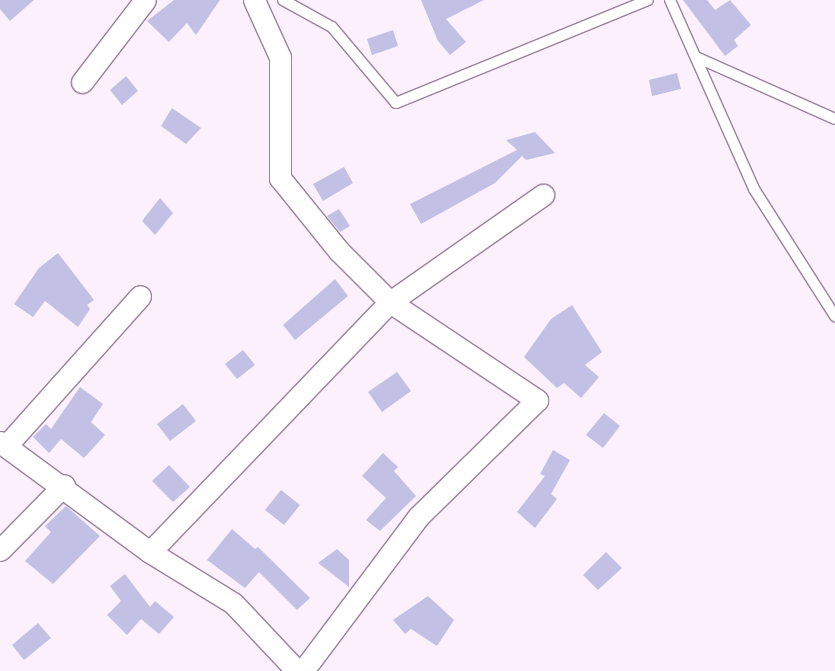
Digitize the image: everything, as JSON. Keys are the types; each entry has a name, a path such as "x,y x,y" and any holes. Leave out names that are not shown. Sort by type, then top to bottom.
{"street":[{"path":"82,82 145,0"},
{"path":"254,0 280,57 280,178 339,251 390,302 537,400 418,517 303,671"},
{"path":"150,552 390,302 543,195"},
{"path":"140,296 3,444 64,485 150,552 233,603 297,671"},
{"path":"0,550 64,485"}],"lane":[{"path":"283,0 332,27 396,103 648,0"},
{"path":"670,0 754,189 835,316"},
{"path":"696,57 835,119"}],"building":[{"path":"0,0 34,0 10,21 0,9"},
{"path":"174,0 220,0 196,35 187,23 169,42 147,21"},
{"path":"421,0 484,0 446,19 466,42 450,55 438,41"},
{"path":"683,0 707,0 715,10 730,0 751,25 734,40 738,46 725,56"},
{"path":"393,30 398,46 372,55 367,39"},
{"path":"677,73 681,89 652,96 649,80"},
{"path":"126,76 138,91 122,105 110,90"},
{"path":"172,108 201,128 186,144 161,126"},
{"path":"535,132 555,153 526,160 522,156 495,183 421,224 410,204 517,150 506,140"},
{"path":"344,167 353,183 323,201 313,184"},
{"path":"160,198 173,213 155,235 142,221"},
{"path":"339,209 350,226 340,232 327,216"},
{"path":"58,253 94,300 87,305 90,309 78,327 45,301 33,317 14,304 39,268"},
{"path":"335,279 348,296 295,340 283,325"},
{"path":"572,305 602,352 585,365 599,377 581,398 564,383 557,388 524,357 551,319"},
{"path":"243,350 255,365 237,379 225,364"},
{"path":"397,372 411,391 382,412 368,392"},
{"path":"80,387 103,404 91,422 105,435 84,458 61,439 49,453 33,437 46,424 51,429"},
{"path":"183,404 196,421 170,441 157,424"},
{"path":"604,413 620,426 603,448 586,435"},
{"path":"553,450 570,460 551,494 557,499 535,528 517,512 545,476 540,474"},
{"path":"383,453 398,467 394,471 416,496 380,531 366,520 386,498 362,476"},
{"path":"169,465 190,487 173,502 152,481"},
{"path":"281,490 300,505 284,525 265,510"},
{"path":"66,506 100,536 53,584 25,561 51,532 45,526"},
{"path":"232,529 255,549 258,547 310,598 297,610 259,572 245,588 207,560"},
{"path":"337,549 349,560 349,587 318,563"},
{"path":"606,552 622,568 598,590 583,575"},
{"path":"125,574 150,607 155,601 174,617 159,634 141,619 127,635 107,615 121,601 110,586"},
{"path":"428,596 454,620 437,646 411,629 405,634 393,620"},
{"path":"38,623 51,638 24,660 12,645"}]}
